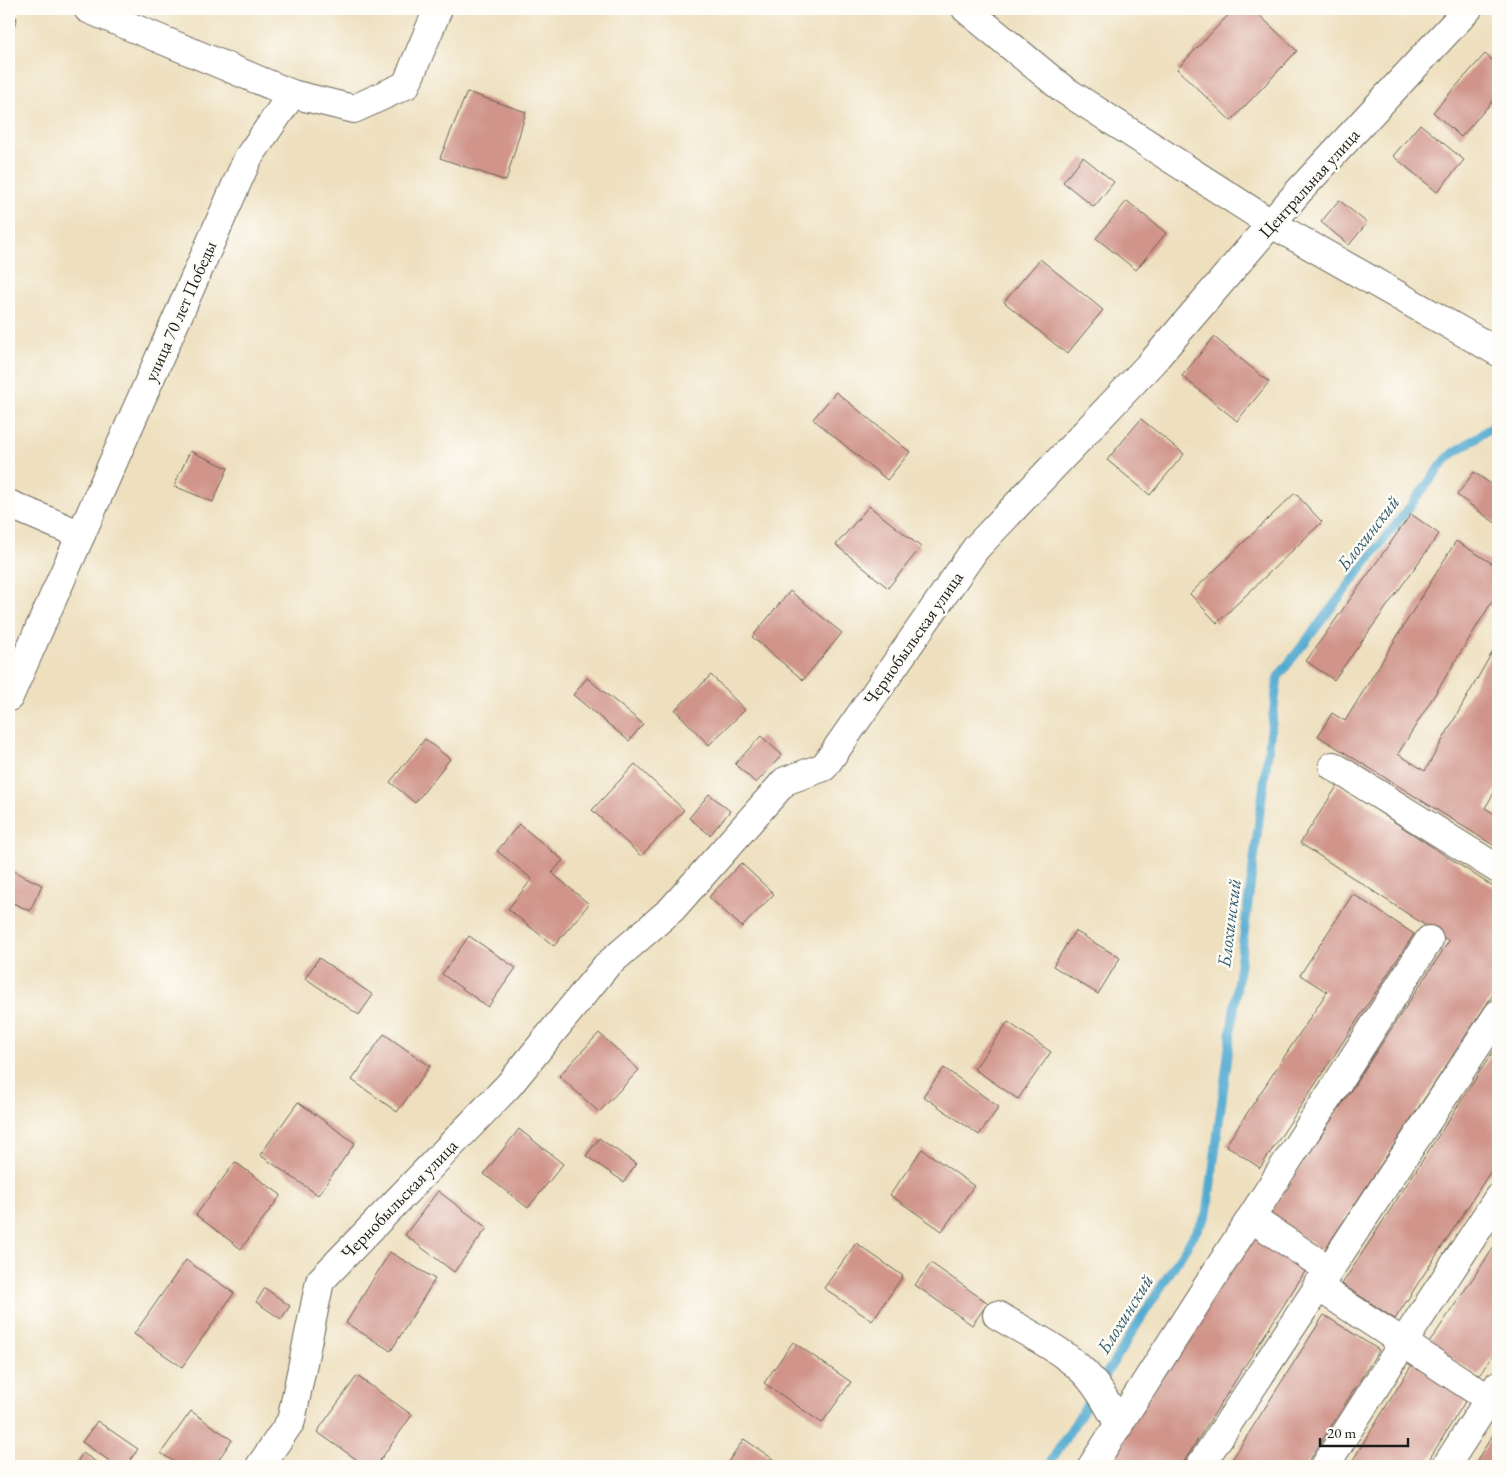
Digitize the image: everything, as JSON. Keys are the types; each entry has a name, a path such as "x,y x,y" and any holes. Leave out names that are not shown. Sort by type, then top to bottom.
{"street":[{"path":"88,9 292,94 354,109 406,85 438,9"},
{"path":"966,9 1063,89 1272,224 1498,352"},
{"name":"Центральная улица","path":"1154,360 1299,191 1468,9"},
{"name":"улица 70 лет Победы","path":"9,697 248,158 292,94"},
{"name":"Чернобыльская улица","path":"260,1466 291,1421 320,1281 509,1085 606,966 672,908 785,781 824,767 976,548 1154,360"},
{"path":"9,504 81,535"},
{"path":"1333,766 1498,870"},
{"path":"1092,1466 1114,1416 1251,1218 1429,940"},
{"path":"1200,1466 1498,1014"},
{"path":"1326,1466 1403,1343 1498,1198"},
{"path":"1251,1218 1403,1343 1495,1396 1446,1466"},
{"path":"997,1315 1045,1343 1082,1370 1114,1416"}],"building":[{"path":"1234,9 1253,9 1297,51 1231,121 1177,69"},
{"path":"9,15 17,18 9,42"},
{"path":"1485,54 1498,65 1498,95 1461,137 1433,112"},
{"path":"467,92 526,112 506,181 440,158"},
{"path":"1420,124 1464,160 1437,192 1393,156"},
{"path":"1083,157 1114,182 1094,207 1063,182"},
{"path":"1339,200 1367,223 1349,245 1321,222"},
{"path":"1127,201 1166,233 1136,270 1096,238"},
{"path":"1040,259 1103,310 1067,354 1004,302"},
{"path":"1214,337 1269,382 1237,421 1182,376"},
{"path":"836,392 910,452 887,480 813,419"},
{"path":"1141,419 1184,454 1150,495 1107,460"},
{"path":"190,451 228,468 213,502 174,486"},
{"path":"1474,472 1498,489 1498,525 1457,495"},
{"path":"1295,493 1322,522 1217,623 1190,594"},
{"path":"869,506 921,547 888,588 836,545"},
{"path":"1411,514 1439,534 1334,680 1306,661"},
{"path":"1456,541 1498,567 1498,592 1398,754 1425,771 1498,642 1498,786 1485,808 1498,816 1498,848 1318,736 1332,713 1345,721"},
{"path":"790,591 842,633 803,680 752,637"},
{"path":"711,675 745,710 709,745 675,710"},
{"path":"587,678 643,724 629,741 573,695"},
{"path":"761,736 782,755 756,783 735,764"},
{"path":"425,739 450,759 415,803 390,782"},
{"path":"635,764 684,810 641,856 592,810"},
{"path":"1338,785 1498,890 1498,987 1324,1251 1269,1215 1449,941 1300,843"},
{"path":"709,794 730,811 710,835 689,818"},
{"path":"519,824 563,860 552,873 589,904 554,946 508,909 532,879 497,851"},
{"path":"741,863 774,894 742,927 709,897"},
{"path":"9,869 42,885 30,911 9,901"},
{"path":"1353,894 1414,934 1260,1168 1226,1145 1327,992 1300,975"},
{"path":"1075,931 1120,958 1098,994 1053,966"},
{"path":"469,936 516,968 488,1007 442,974"},
{"path":"319,958 373,995 359,1015 305,978"},
{"path":"1008,1022 1051,1052 1018,1099 974,1069"},
{"path":"599,1033 639,1070 599,1112 559,1076"},
{"path":"384,1034 430,1066 397,1112 352,1080"},
{"path":"1498,1044 1498,1160 1395,1319 1342,1284"},
{"path":"944,1068 999,1107 979,1135 923,1096"},
{"path":"298,1102 355,1143 318,1195 260,1155"},
{"path":"519,1129 563,1164 528,1208 484,1174"},
{"path":"599,1138 636,1164 624,1182 586,1156"},
{"path":"922,1149 974,1186 942,1231 890,1195"},
{"path":"235,1162 281,1195 241,1249 196,1215"},
{"path":"438,1191 487,1228 454,1272 405,1235"},
{"path":"1252,1236 1306,1270 1181,1466 1105,1466"},
{"path":"1498,1241 1498,1347 1479,1376 1429,1343"},
{"path":"856,1243 903,1276 872,1321 824,1288"},
{"path":"390,1252 435,1279 391,1351 346,1323"},
{"path":"186,1260 234,1293 182,1367 134,1334"},
{"path":"931,1263 988,1303 972,1325 915,1285"},
{"path":"265,1288 290,1306 281,1319 256,1302"},
{"path":"1324,1315 1379,1350 1306,1466 1228,1466"},
{"path":"793,1342 851,1382 822,1423 764,1383"},
{"path":"1413,1363 1468,1397 1425,1466 1349,1466"},
{"path":"357,1376 412,1415 376,1466 366,1466 317,1432"},
{"path":"191,1411 232,1440 214,1466 180,1466 161,1453"},
{"path":"97,1421 138,1449 126,1466 117,1466 82,1442"},
{"path":"1498,1427 1498,1466 1473,1466"},
{"path":"744,1439 783,1466 725,1466"},
{"path":"83,1453 102,1466 74,1466"}],"waterway":[{"name":"Блохинский","path":"1048,1466 1207,1214 1278,677 1448,457 1498,423"}]}
